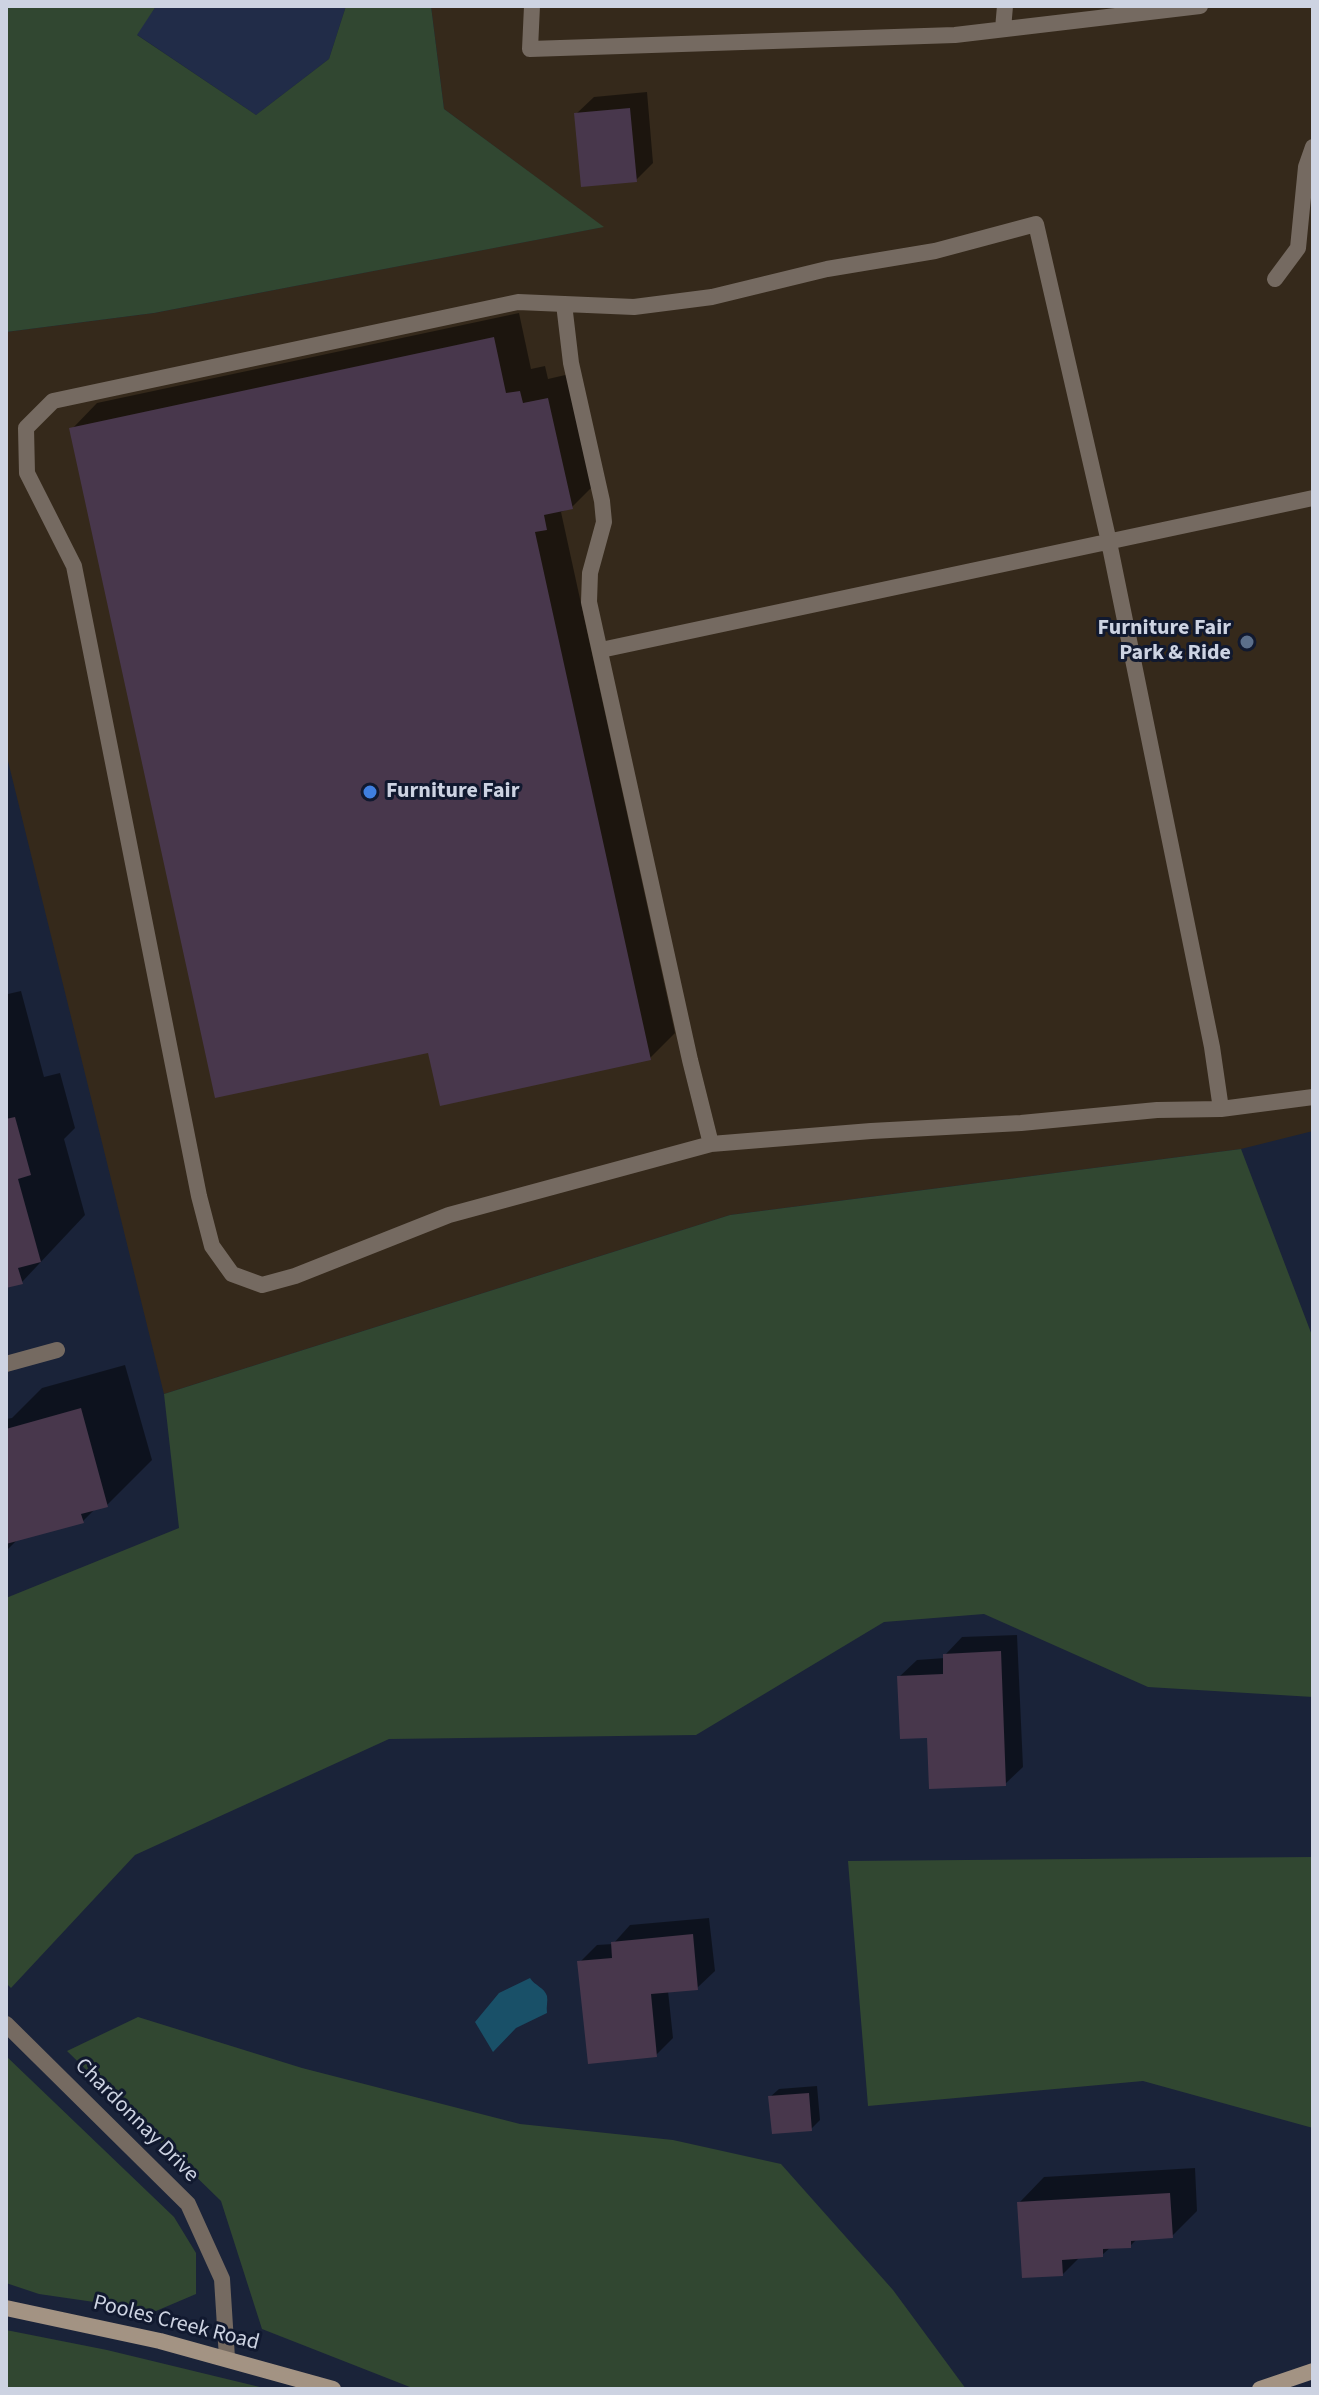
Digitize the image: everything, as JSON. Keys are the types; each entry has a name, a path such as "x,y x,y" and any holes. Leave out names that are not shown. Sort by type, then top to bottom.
{"main road":[{"name":"Pooles Creek Road","path":"6,2308 107,2328 333,2389"},
{"path":"1260,2389 1313,2371"}],"street":[{"path":"532,6 530,49 955,35 1200,6"},
{"path":"1003,29 1005,6"},
{"path":"1275,279 1298,248 1306,167 1313,147"},
{"path":"1221,1109 1212,1047 1109,542 1036,224 950,247 827,269 712,297 634,307 518,302 53,401 26,428 27,473 74,566 199,1196 212,1246 232,1274 262,1285 295,1276 449,1215 711,1144 1021,1123 1157,1110 1221,1109 1313,1097"},
{"path":"564,304 571,363 604,522 590,573 589,602 711,1144"},
{"path":"601,650 1313,498"},
{"path":"6,1364 57,1350"},
{"name":"Chardonnay Drive","path":"6,2024 188,2204 222,2279 227,2358"}],"shaded area":[{"path":"156,6 346,6 329,59 256,115 136,34"},
{"path":"431,6 1313,6 1313,1131 1241,1149 730,1215 164,1394 6,753 6,332 154,313 603,227 444,109"},
{"path":"530,1978 546,1993 547,2013 516,2028 493,2052 475,2022 499,1993"}],"green space":[{"path":"6,6 156,6 137,35 256,115 329,59 346,6 431,6 444,109 604,227 154,313 6,332"},
{"path":"1241,1149 1313,1338 1313,1697 1148,1687 984,1614 884,1622 696,1735 389,1739 135,1855 11,1988 6,1983 6,1598 179,1528 164,1394 730,1215"},
{"path":"1313,1857 1313,2128 1143,2081 868,2106 848,1861"},
{"path":"138,2017 302,2068 520,2124 673,2140 781,2164 893,2290 966,2389 415,2389 262,2329 221,2201 67,2051"},
{"path":"6,2056 174,2217 196,2253 196,2294 156,2311 39,2294 6,2283"},
{"path":"6,2330 107,2350 268,2389 6,2389"}],"building":[{"path":"630,108 637,182 581,187 574,113"},
{"name":"Furniture Fair","path":"494,337 506,393 520,391 523,403 548,398 573,509 544,515 547,530 535,532 651,1060 440,1106 428,1053 215,1098 69,428"},
{"path":"15,1117 31,1175 18,1179 41,1262 18,1268 23,1284 6,1288 6,1119"},
{"path":"81,1408 108,1507 81,1514 84,1523 6,1544 6,1429"},
{"path":"1001,1651 1006,1786 929,1789 927,1738 900,1739 897,1676 943,1674 943,1654"},
{"path":"693,1934 698,1990 651,1994 657,2057 588,2064 577,1961 612,1958 611,1942"},
{"path":"809,2093 812,2131 772,2134 768,2096"},
{"path":"1170,2193 1173,2238 1131,2241 1131,2248 1103,2249 1103,2257 1062,2260 1063,2276 1022,2278 1017,2202"}],"place":[{"name":"Furniture Fair Park & Ride","path":"1247,642"},
{"name":"Furniture Fair","path":"370,792"}]}
